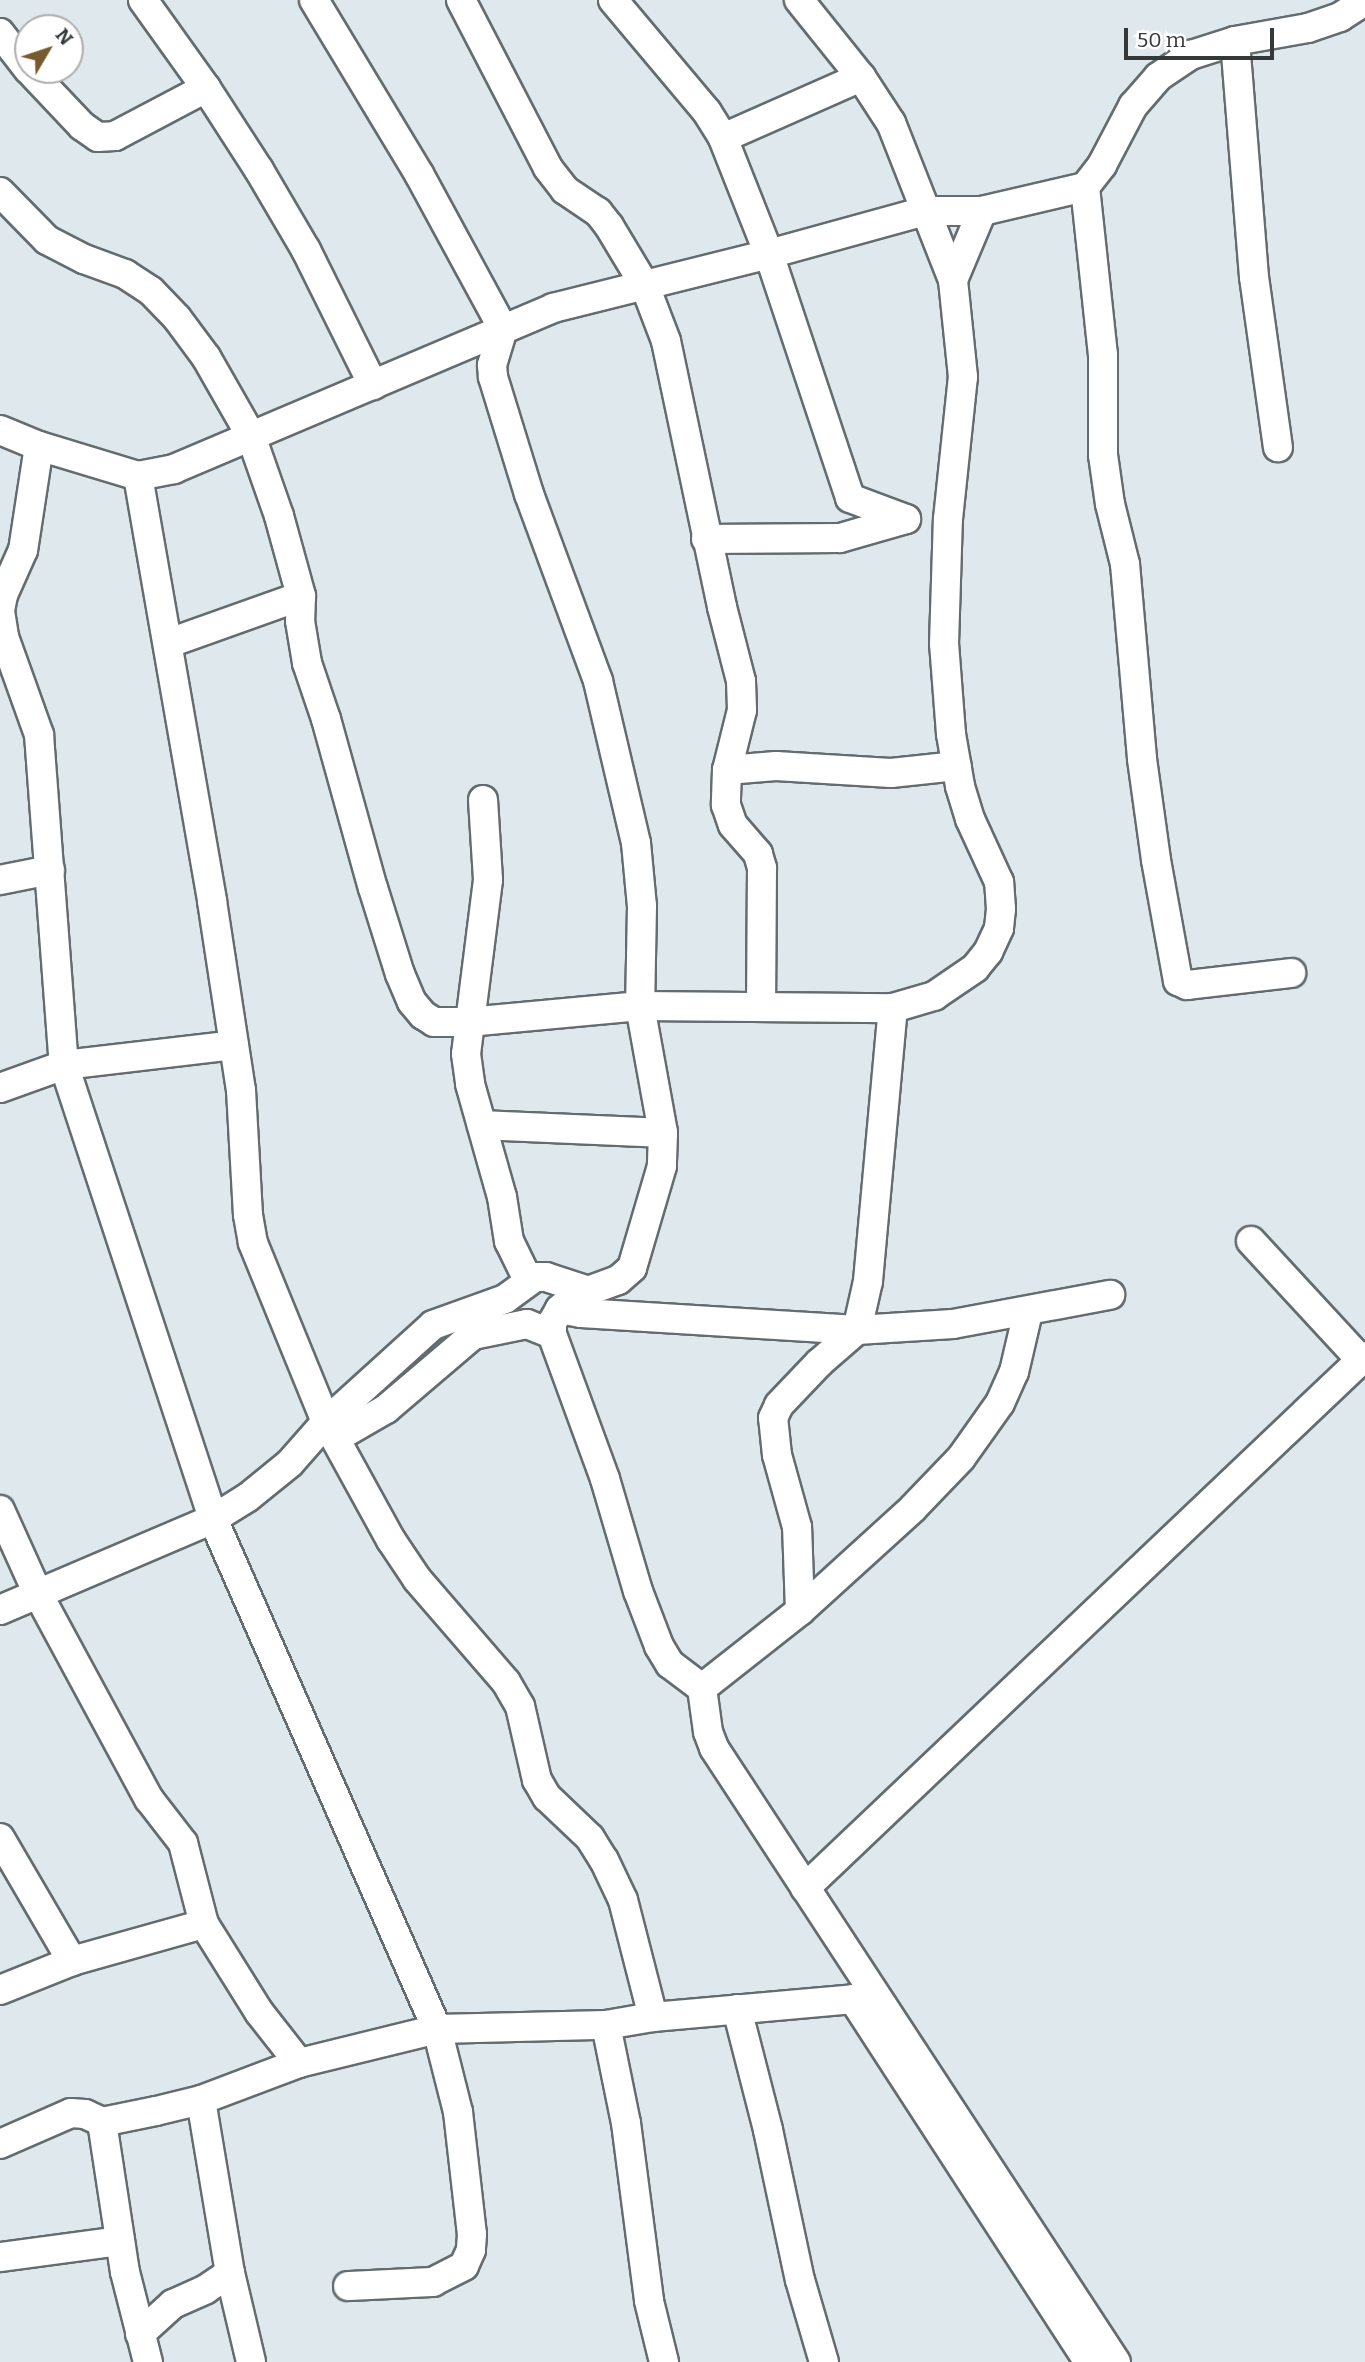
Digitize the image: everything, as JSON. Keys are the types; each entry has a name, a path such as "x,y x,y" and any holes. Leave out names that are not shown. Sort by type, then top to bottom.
{"street":[{"path":"143,0 206,88 306,250 373,385"},
{"path":"314,0 418,174 503,329 492,365 493,377 529,494 598,681 636,843 642,906 640,1006 663,1133 663,1166 632,1268 618,1280 586,1290 556,1321"},
{"path":"461,0 548,168 565,190 597,212 609,226 645,286 666,341 706,538 741,681 742,710 727,769 728,815 758,854 762,868 761,1006"},
{"path":"613,0 707,112 723,138 769,254 850,498 906,519"},
{"path":"0,192 47,240 84,259 125,274 150,291 177,318 206,357 251,436 279,516 301,596 300,621 307,663 400,974 412,1002 423,1015 434,1022 468,1022 640,1006 893,1008 934,996 955,985 988,952 999,928 1002,896 999,882 970,819 957,766 951,734 944,644 948,519 963,377 953,280 891,122 861,77 799,0"},
{"path":"0,430 39,446 138,476 174,470 503,329 576,302 769,254 925,211 982,211 1085,187 1102,165 1133,106 1158,77 1191,55 1235,41 1308,28 1340,17 1365,1"},
{"path":"0,33 14,52"},
{"path":"1235,41 1254,277 1278,447"},
{"path":"723,138 861,77"},
{"path":"42,84 82,126 99,138 115,136 206,88"},
{"path":"1085,187 1103,355 1103,455 1110,504 1125,564 1142,759 1178,981 1186,985 1291,973"},
{"path":"953,280 982,211"},
{"path":"39,446 9,562 0,611 4,637 39,736 64,1065 213,1519 437,2029 457,2112 471,2250 464,2266 433,2282 348,2286"},
{"path":"138,476 169,643 234,1045 246,1132 248,1215 253,1243 331,1430 391,1540 417,1579 489,1661 520,1706 537,1780 547,1797 590,1838 604,1860 623,1900 653,2017"},
{"path":"706,538 841,538 906,519 948,519"},
{"path":"169,643 301,596"},
{"path":"727,769 776,766 891,773 957,766"},
{"path":"483,800 488,880 466,1054 470,1084 502,1197 509,1241 528,1280"},
{"path":"0,880 50,870"},
{"path":"800,1611 797,1527 777,1455 773,1418 779,1405 818,1363 857,1330 869,1281 893,1008"},
{"path":"0,1088 64,1065 234,1045"},
{"path":"482,1125 663,1133"},
{"path":"805,1888 1363,1358 1251,1241"},
{"path":"0,1610 213,1519 247,1498 331,1430 433,1325 505,1299 528,1280 546,1277 586,1290"},
{"path":"331,1430 386,1409 473,1335 556,1321 582,1313 857,1330 935,1326 1028,1312 1110,1294"},
{"path":"702,1688 800,1611 913,1508 982,1432 1014,1372 1028,1312"},
{"path":"556,1321 638,1591 659,1646 677,1672 702,1688 708,1732 714,1748 805,1888 864,1998 1089,2362"},
{"path":"0,1510 38,1594 149,1799 183,1843 204,1924 259,2012 299,2063"},
{"path":"0,1838 72,1961"},
{"path":"0,1990 72,1961 204,1924"},
{"path":"0,2144 71,2113 85,2114 102,2122 201,2100 299,2063 437,2029 606,2025 737,2008 864,1998"},
{"path":"864,1998 1116,2362"},
{"path":"737,2008 768,2130 808,2316 824,2362"},
{"path":"606,2025 626,2123 649,2301 664,2362"},
{"path":"201,2100 230,2273 251,2362"},
{"path":"102,2122 131,2300 148,2362"},
{"path":"0,2257 120,2241"},
{"path":"140,2334 173,2304 206,2289 230,2273"},
{"path":"131,2300 173,2304"}]}
